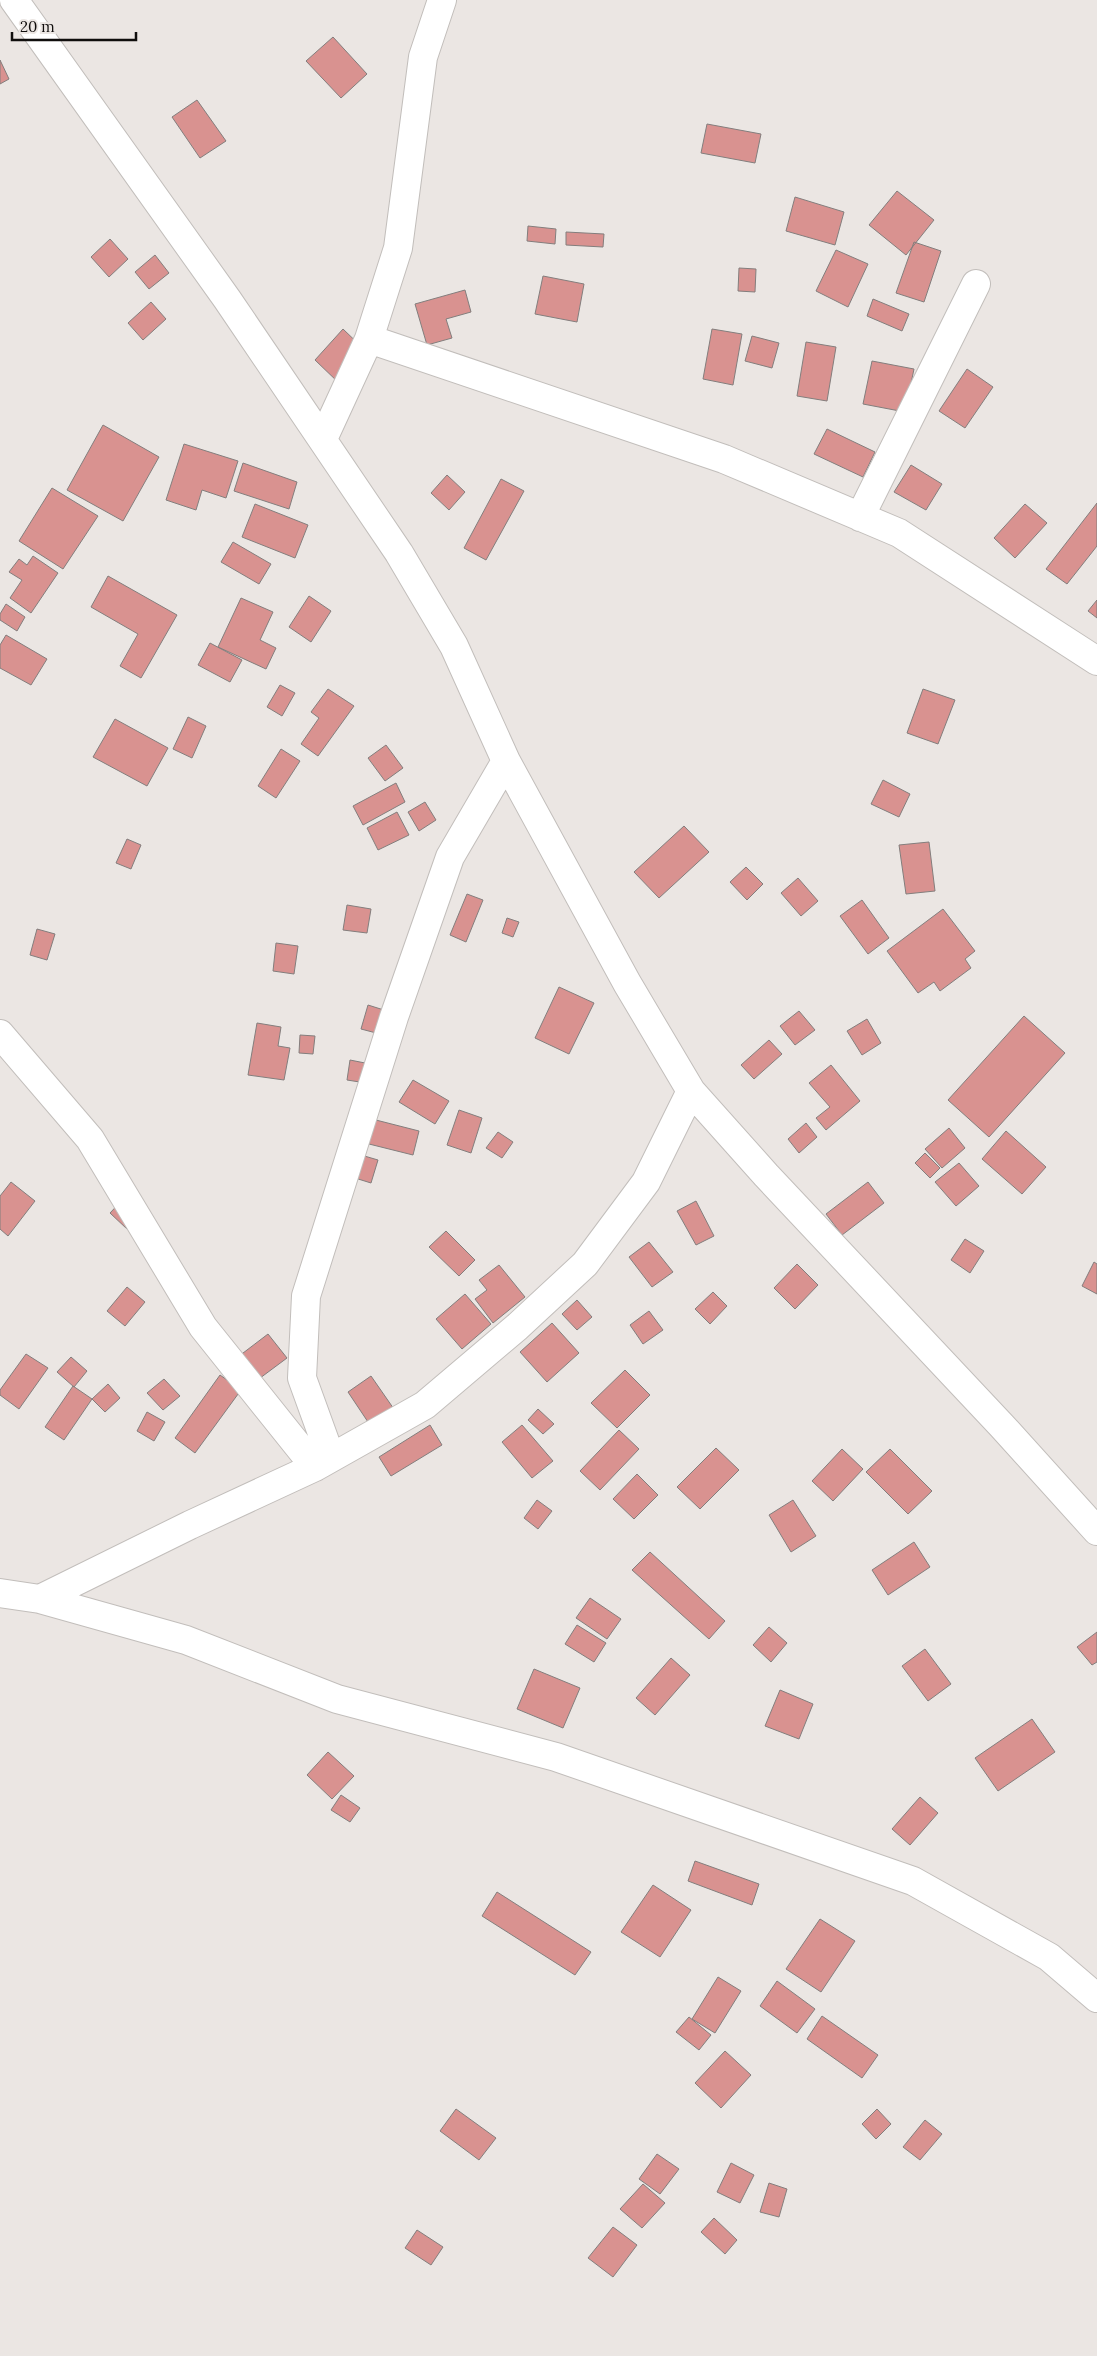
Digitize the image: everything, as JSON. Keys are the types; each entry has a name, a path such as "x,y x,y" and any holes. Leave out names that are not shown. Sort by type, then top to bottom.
{"street":[{"path":"323,439 369,339 398,248 424,57 442,0"},
{"path":"16,5 227,299 399,553 454,646 506,761 627,982 690,1091 766,1176 1002,1426 1097,1532"},
{"path":"860,517 976,284"},
{"path":"369,339 724,460 899,533 1097,661"},
{"path":"323,1462 302,1378 306,1296 391,1027 450,857 506,761"},
{"path":"0,1034 90,1139 203,1327 323,1462"},
{"path":"40,1599 323,1462 426,1405 517,1327 585,1264 646,1182 690,1091"},
{"path":"4,1596 40,1599 186,1640 337,1699 556,1757 913,1881 1049,1957 1097,1998"}],"building":[{"path":"333,37 367,74 341,98 306,61"},
{"path":"0,60 9,79 0,84"},
{"path":"197,100 226,141 200,158 172,117"},
{"path":"707,124 761,134 755,163 701,153"},
{"path":"897,191 934,220 906,255 869,225"},
{"path":"795,197 844,212 835,245 786,231"},
{"path":"528,226 556,229 555,244 527,241"},
{"path":"566,232 604,234 603,247 566,245"},
{"path":"110,239 128,259 109,277 91,257"},
{"path":"914,242 941,251 924,302 896,293"},
{"path":"836,250 868,264 848,307 816,291"},
{"path":"155,255 169,273 149,289 135,272"},
{"path":"739,268 756,269 755,292 738,291"},
{"path":"543,276 584,284 577,322 535,314"},
{"path":"465,290 471,312 446,319 452,338 427,345 415,304"},
{"path":"873,299 909,314 902,331 867,316"},
{"path":"151,302 166,319 143,340 128,323"},
{"path":"343,329 368,353 340,384 315,360"},
{"path":"712,329 742,334 733,385 703,379"},
{"path":"752,336 779,343 772,368 745,361"},
{"path":"806,342 836,347 827,401 797,396"},
{"path":"872,361 914,369 905,412 863,404"},
{"path":"967,369 993,387 965,428 939,411"},
{"path":"103,425 159,457 123,521 67,490"},
{"path":"827,429 875,452 863,477 814,454"},
{"path":"184,444 238,461 226,498 202,490 196,510 166,500"},
{"path":"243,463 297,482 289,509 234,491"},
{"path":"911,465 942,484 926,510 894,492"},
{"path":"447,475 465,492 449,510 431,493"},
{"path":"501,479 524,491 486,560 464,548"},
{"path":"52,488 98,516 63,569 19,541"},
{"path":"1097,503 1097,546 1067,584 1046,569"},
{"path":"255,504 308,525 295,558 242,537"},
{"path":"1025,504 1047,523 1015,558 994,538"},
{"path":"233,542 271,564 259,584 221,562"},
{"path":"33,556 58,573 31,613 10,598 22,580 9,572 19,559 27,565"},
{"path":"108,576 177,615 141,678 120,666 138,634 91,607"},
{"path":"309,596 331,611 311,642 289,627"},
{"path":"241,598 273,612 260,640 276,648 266,669 218,647"},
{"path":"1097,600 1097,618 1088,611"},
{"path":"6,604 25,617 17,631 0,620 0,614"},
{"path":"6,635 47,659 31,685 0,668 0,645"},
{"path":"210,643 242,660 230,682 198,665"},
{"path":"280,685 295,693 282,716 267,707"},
{"path":"328,689 354,706 318,756 301,744 319,718 311,712"},
{"path":"923,689 955,700 938,744 907,733"},
{"path":"188,717 206,726 192,758 173,749"},
{"path":"115,719 168,748 147,786 93,757"},
{"path":"386,745 403,768 385,781 368,758"},
{"path":"281,749 300,761 276,798 258,786"},
{"path":"883,780 910,794 899,817 871,804"},
{"path":"396,783 405,802 363,825 353,806"},
{"path":"425,802 436,820 419,831 408,812"},
{"path":"397,812 409,835 378,850 367,828"},
{"path":"684,826 709,852 659,898 634,872"},
{"path":"127,839 141,845 131,869 116,863"},
{"path":"929,842 935,891 906,894 899,845"},
{"path":"746,867 763,884 747,900 730,882"},
{"path":"798,878 818,901 801,916 781,893"},
{"path":"467,894 483,900 466,942 450,935"},
{"path":"862,900 889,938 868,954 840,916"},
{"path":"347,905 371,909 367,933 343,930"},
{"path":"943,909 975,951 965,959 971,968 940,991 934,982 918,993 887,951"},
{"path":"507,918 519,922 513,937 502,933"},
{"path":"37,929 55,934 47,960 30,955"},
{"path":"276,943 298,946 294,974 273,971"},
{"path":"559,987 594,1003 569,1054 535,1038"},
{"path":"368,1005 387,1011 380,1034 361,1029"},
{"path":"799,1011 815,1030 795,1045 780,1026"},
{"path":"1024,1016 1065,1053 989,1137 948,1100"},
{"path":"867,1019 881,1043 862,1055 847,1031"},
{"path":"257,1023 281,1027 278,1046 290,1048 284,1080 248,1075"},
{"path":"300,1035 315,1036 313,1054 299,1053"},
{"path":"769,1040 782,1054 754,1079 741,1065"},
{"path":"350,1060 370,1064 366,1083 347,1080"},
{"path":"831,1065 860,1101 826,1130 816,1118 830,1107 809,1083"},
{"path":"413,1080 449,1101 435,1124 399,1102"},
{"path":"459,1110 482,1118 471,1153 447,1145"},
{"path":"372,1119 419,1131 413,1155 365,1143"},
{"path":"806,1123 817,1137 799,1153 788,1139"},
{"path":"949,1128 965,1148 942,1168 925,1149"},
{"path":"1006,1131 1046,1167 1022,1194 982,1159"},
{"path":"498,1132 513,1142 502,1158 486,1148"},
{"path":"925,1153 940,1168 930,1178 915,1163"},
{"path":"361,1155 378,1160 371,1183 355,1178"},
{"path":"959,1163 979,1186 956,1206 935,1182"},
{"path":"11,1182 35,1201 8,1236 0,1229 0,1196"},
{"path":"868,1182 884,1203 842,1235 826,1214"},
{"path":"126,1196 143,1212 127,1229 110,1213"},
{"path":"696,1201 714,1236 696,1245 677,1211"},
{"path":"446,1231 475,1260 459,1276 429,1247"},
{"path":"965,1239 984,1251 970,1273 951,1260"},
{"path":"649,1242 673,1272 652,1287 629,1257"},
{"path":"1094,1262 1097,1264 1097,1294 1082,1286"},
{"path":"797,1264 818,1285 795,1309 774,1288"},
{"path":"499,1265 525,1297 493,1323 475,1299 487,1290 479,1280"},
{"path":"127,1287 145,1302 125,1326 107,1311"},
{"path":"713,1292 727,1306 710,1324 695,1309"},
{"path":"465,1294 491,1324 462,1349 436,1319"},
{"path":"577,1300 592,1317 577,1330 562,1314"},
{"path":"649,1311 663,1330 643,1344 630,1325"},
{"path":"552,1323 579,1353 547,1382 520,1352"},
{"path":"268,1334 287,1358 244,1390 226,1366"},
{"path":"26,1354 48,1368 19,1409 0,1395 0,1390"},
{"path":"71,1357 87,1371 74,1387 57,1372"},
{"path":"625,1370 650,1395 617,1428 591,1403"},
{"path":"220,1375 241,1390 195,1453 175,1438"},
{"path":"371,1376 396,1412 372,1428 348,1392"},
{"path":"164,1379 180,1396 163,1410 147,1393"},
{"path":"108,1384 120,1398 105,1412 92,1399"},
{"path":"73,1386 92,1399 64,1440 45,1427"},
{"path":"538,1409 554,1424 543,1434 528,1420"},
{"path":"147,1412 165,1422 154,1441 137,1431"},
{"path":"430,1425 442,1445 391,1476 379,1457"},
{"path":"522,1425 553,1461 532,1478 502,1442"},
{"path":"619,1430 639,1449 600,1490 580,1471"},
{"path":"716,1448 739,1470 700,1509 677,1487"},
{"path":"842,1449 863,1469 833,1501 812,1481"},
{"path":"890,1449 932,1491 908,1514 866,1472"},
{"path":"637,1474 658,1495 634,1519 613,1499"},
{"path":"537,1500 552,1511 538,1529 524,1518"},
{"path":"793,1500 816,1536 791,1552 769,1515"},
{"path":"914,1542 930,1567 888,1595 872,1570"},
{"path":"650,1552 725,1621 709,1639 632,1570"},
{"path":"590,1598 621,1619 607,1639 576,1618"},
{"path":"577,1625 606,1643 594,1662 565,1644"},
{"path":"769,1627 787,1643 771,1662 753,1645"},
{"path":"1097,1632 1097,1662 1092,1665 1077,1647"},
{"path":"925,1649 951,1684 928,1701 902,1666"},
{"path":"671,1658 690,1675 655,1715 636,1698"},
{"path":"534,1669 580,1688 563,1728 517,1709"},
{"path":"780,1690 813,1704 799,1739 765,1726"},
{"path":"1032,1719 1055,1752 998,1791 975,1758"},
{"path":"328,1752 354,1776 332,1799 307,1775"},
{"path":"341,1795 360,1808 350,1822 331,1810"},
{"path":"920,1797 938,1813 910,1845 892,1829"},
{"path":"695,1861 759,1884 752,1905 688,1881"},
{"path":"653,1885 691,1910 660,1957 621,1932"},
{"path":"497,1892 591,1952 575,1975 482,1916"},
{"path":"820,1919 855,1941 821,1992 786,1969"},
{"path":"718,1977 741,1991 715,2033 692,2019"},
{"path":"777,1981 815,2009 797,2033 760,2006"},
{"path":"822,2016 878,2055 862,2078 807,2039"},
{"path":"689,2017 711,2035 699,2050 676,2032"},
{"path":"725,2051 751,2075 721,2108 695,2083"},
{"path":"456,2109 496,2138 479,2160 440,2131"},
{"path":"877,2109 891,2124 876,2139 862,2124"},
{"path":"925,2120 942,2134 920,2160 903,2147"},
{"path":"657,2154 679,2169 660,2194 639,2179"},
{"path":"731,2163 754,2175 740,2203 717,2192"},
{"path":"769,2183 787,2189 779,2217 760,2212"},
{"path":"643,2184 665,2203 642,2228 620,2209"},
{"path":"714,2218 737,2240 725,2254 701,2232"},
{"path":"613,2227 637,2245 613,2277 588,2258"},
{"path":"417,2230 443,2247 431,2265 405,2248"}]}
